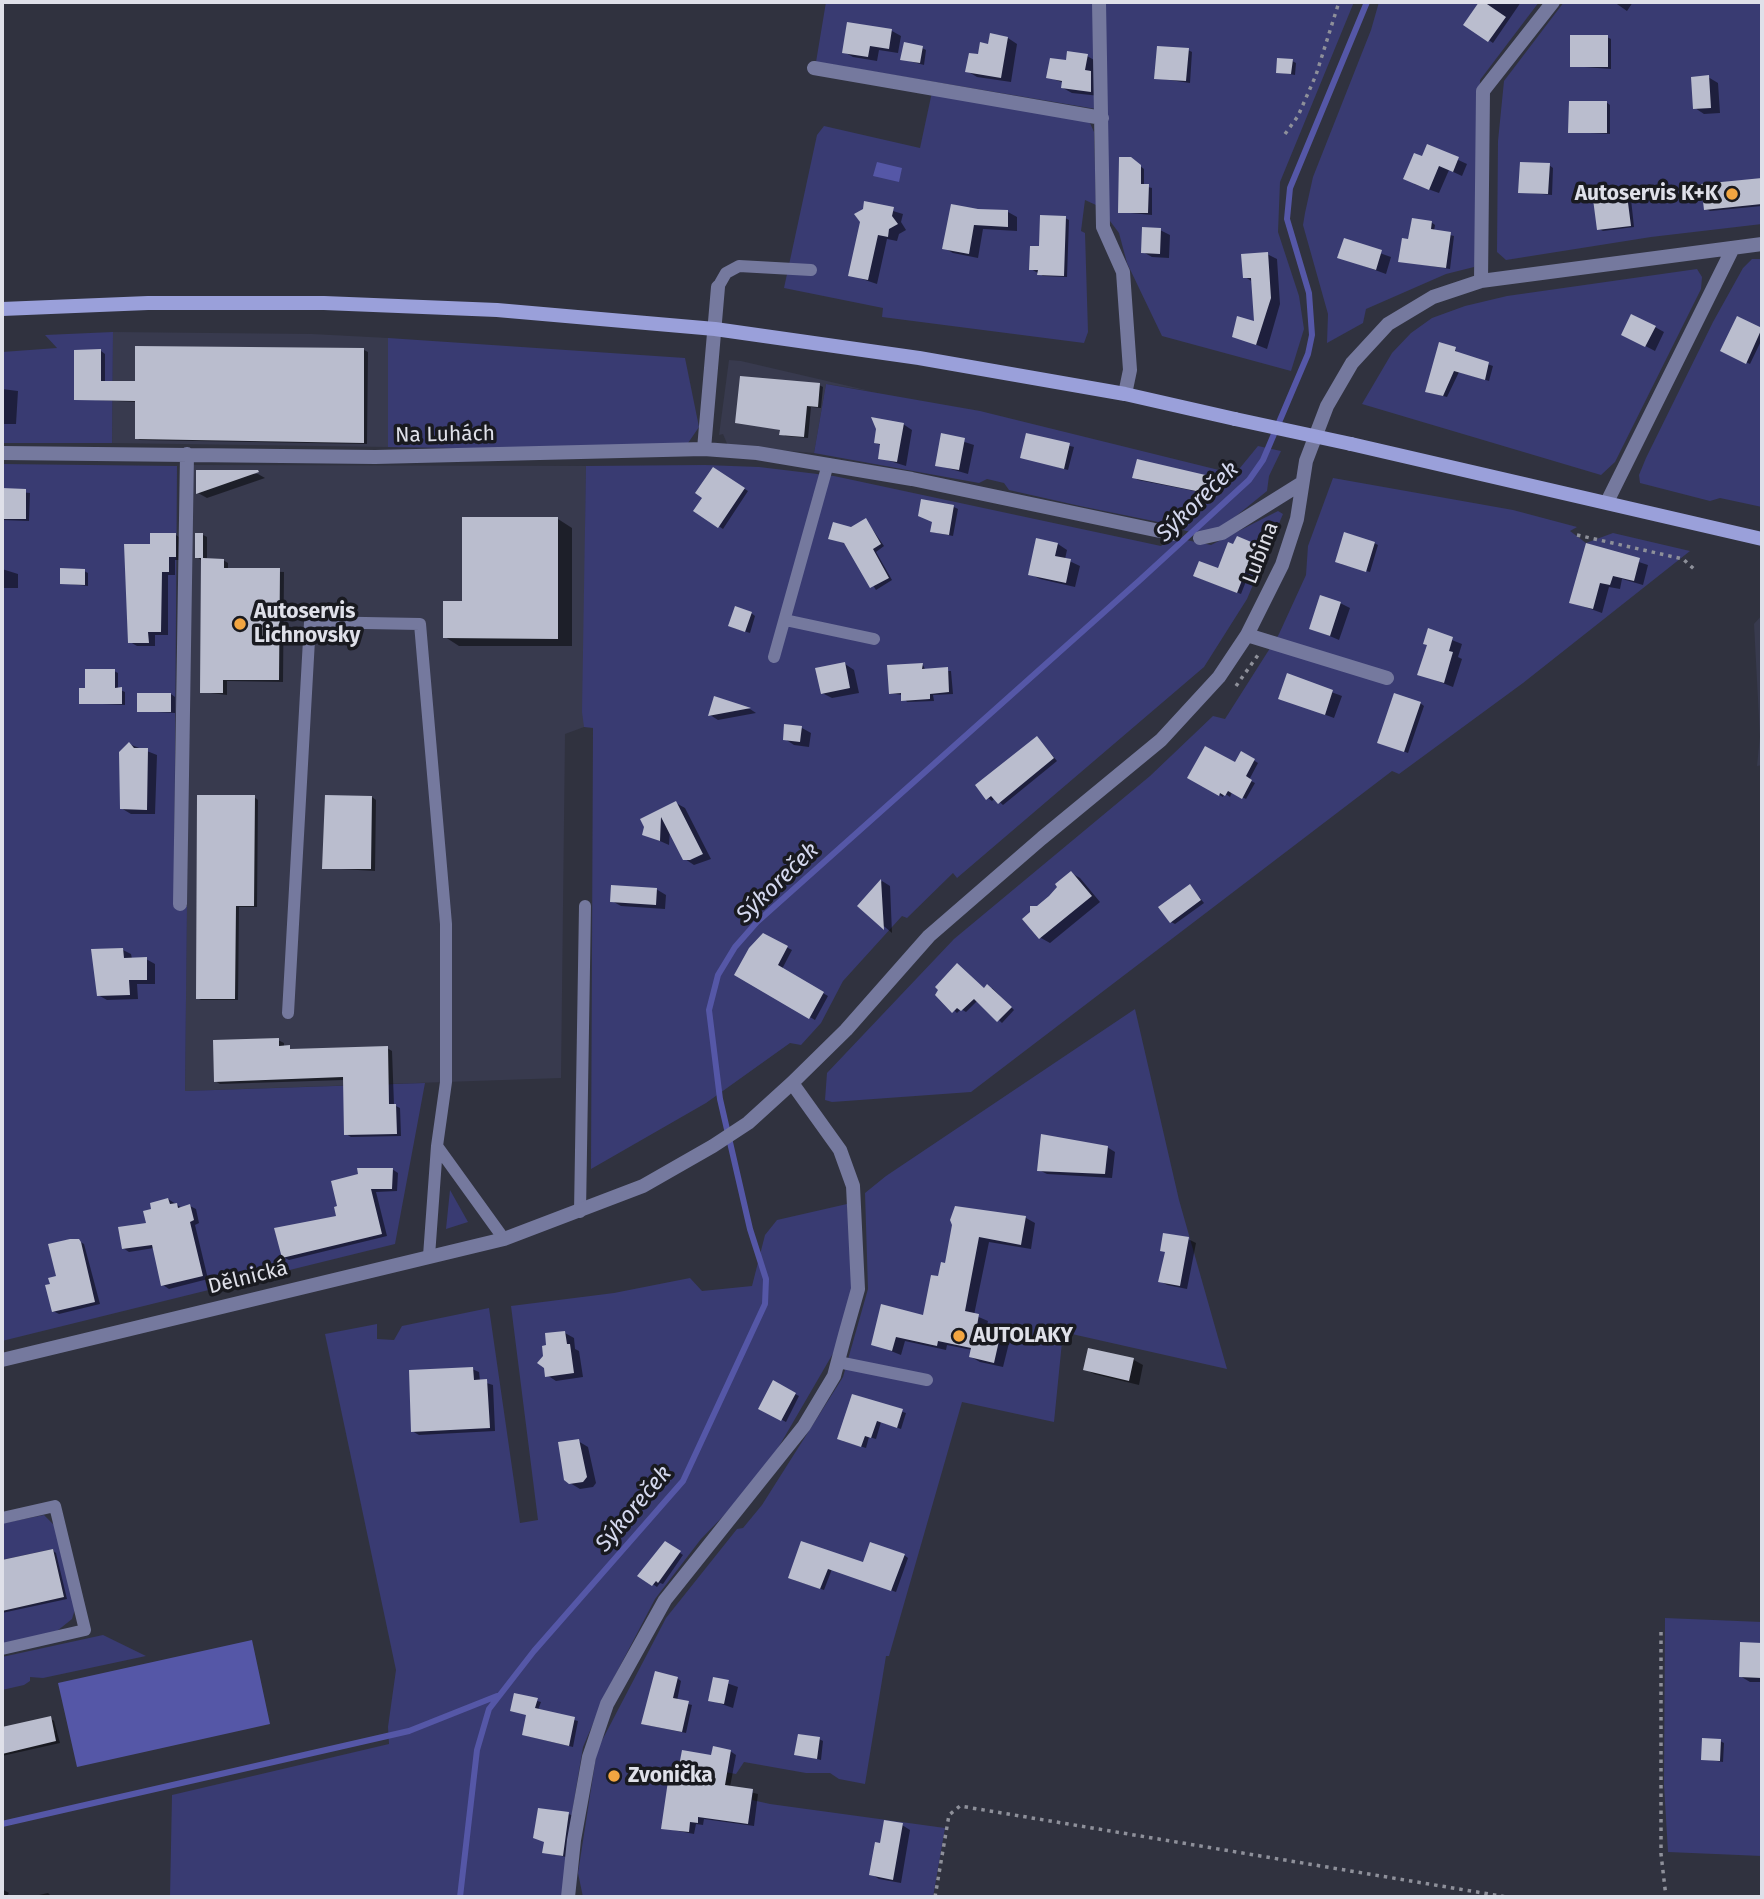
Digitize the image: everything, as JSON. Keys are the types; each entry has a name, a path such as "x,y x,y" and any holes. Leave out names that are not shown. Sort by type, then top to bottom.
{"main road":[{"path":"2,309 148,303 324,303 497,310 715,329 919,358 1125,394 1762,539"}],"street":[{"path":"1099,2 1103,226 1123,272 1130,370 1125,394"},
{"path":"1481,281 1483,91 1553,2"},
{"path":"814,68 1102,118"},
{"name":"Lubina","path":"792,1083 846,1030 953,914 1170,732 1219,677 1247,635 1282,565 1297,519 1302,483 1326,406 1362,348 1388,324 1422,302 1481,281 1762,244"},
{"path":"1607,502 1733,248"},
{"path":"704,449 718,286"},
{"name":"Na Luhách","path":"2,453 374,457 704,449 757,453 828,464 1174,534"},
{"path":"180,904 187,454"},
{"path":"1200,538 1222,533 1302,483"},
{"path":"1247,635 1387,678"},
{"path":"568,1897 574,1840 589,1757 607,1704 666,1600 804,1426 834,1376 838,1362 858,1289 855,1197 849,1171 839,1150 792,1083"},
{"name":"Dělnická","path":"2,1360 504,1239 643,1186 748,1123 792,1083"}],"lane":[{"path":"718,286 726,273 739,266 811,270"},
{"path":"774,657 828,464"},
{"path":"785,620 874,639"},
{"path":"288,1013 310,622 420,624 446,924 446,1082 437,1146 429,1256"},
{"path":"580,1212 585,906"},
{"path":"437,1146 504,1239"},
{"path":"838,1362 927,1380"},
{"path":"2,1518 55,1506 85,1630 2,1649"}],"path":[{"path":"1285,134 1298,116 1316,75 1339,2"},
{"path":"1577,535 1683,559 1694,569"},
{"path":"1661,1632 1661,1854 1666,1897"},
{"path":"934,1897 949,1815 960,1806 1507,1897"}],"shaded area":[{"path":"826,2 1094,2 1096,109 816,62"},
{"path":"1103,2 1354,2 1280,182 1278,232 1299,296 1304,329 1291,371 1162,336 1127,263 1119,233 1107,217"},
{"path":"1379,2 1539,2 1480,80 1477,260 1474,267 1446,274 1366,309 1363,323 1327,343 1328,314 1303,225 1313,177 1371,30"},
{"path":"1564,2 1762,2 1762,224 1651,237 1506,260 1497,252 1498,141 1504,81"},
{"path":"932,92 1089,121 1094,132 1096,205 1085,200 1081,231 1085,233 1088,332 1084,343 882,317 883,308 784,288 817,135 824,126 920,148"},
{"path":"877,162 902,168 899,182 873,176"},
{"path":"1752,259 1762,259 1762,507 1720,498 1710,501 1640,483 1639,475 1646,458 1713,322 1743,268"},
{"path":"1697,269 1702,277 1701,289 1615,462 1601,475 1362,404 1392,353 1411,333 1432,318 1465,306 1507,296"},
{"path":"113,332 312,334 388,338 388,447 112,443"},
{"path":"113,332 112,443 2,443 2,352 57,348 45,335"},
{"path":"388,338 685,358 699,427 686,446 586,450 388,447"},
{"path":"729,360 870,391 826,384 814,453 728,446 723,434 719,435"},
{"path":"826,384 980,411 1235,474 1258,446 1281,451 1269,476 1267,491 1225,525 1201,535 1183,530 1188,524 1184,527 1080,506 1009,490 1004,483 987,479 979,483 814,453"},
{"path":"2,464 177,466 174,906 187,906 185,1091 425,1083 395,1244 2,1341"},
{"path":"191,465 586,466 584,727 565,734 561,1078 185,1091"},
{"path":"586,466 759,467 834,476 1161,546 1171,537 1211,545 1278,511 1283,514 1247,599 1204,667 957,878 953,873 907,918 902,916 843,981 821,1023 801,1045 790,1043 706,1103 591,1169 593,728 584,727 582,712"},
{"path":"1333,478 1513,510 1577,527 1570,531 1586,543 1613,533 1690,551 1523,683 1399,774 1392,771 971,1092 832,1102 825,1100 827,1073 954,939 1150,776 1213,716 1225,719 1279,634 1306,575 1308,546"},
{"path":"1762,615 1762,765 1757,766 1760,737 1754,624"},
{"path":"1135,1009 1179,1200 1227,1369 1063,1332 1054,1422 962,1402 889,1656 886,1656 865,1784 839,1779 830,1773 806,1773 744,1762 736,1774 680,1764 668,1781 753,1789 752,1800 770,1804 945,1828 933,1897 583,1897 578,1873 597,1750 666,1618 737,1529 743,1528 762,1505 843,1377 868,1289 865,1193 886,1176"},
{"path":"450,1190 468,1222 446,1229"},
{"path":"847,1204 855,1285 835,1350 774,1455 731,1508 701,1539 655,1599 607,1691 583,1747 572,1813 565,1897 170,1897 172,1795 389,1744 388,1727 396,1670 325,1334 377,1324 377,1339 394,1340 402,1326 489,1308 520,1523 538,1520 511,1306 614,1293 690,1278 702,1291 752,1286 765,1235 777,1220"},
{"path":"44,1515 57,1528 75,1609 72,1619 57,1631 2,1645 2,1611 64,1597 53,1549 2,1560 4,1523"},
{"path":"1665,1618 1762,1622 1762,1856 1668,1852 1664,1785"},
{"path":"103,1635 146,1656 43,1678 30,1677 30,1681 24,1685 2,1690 2,1657"},
{"path":"252,1640 270,1724 77,1767 58,1683"}],"building":[{"path":"1479,2 1484,2 1506,17 1488,42 1463,25"},
{"path":"847,22 892,29 889,49 870,46 868,57 842,53"},
{"path":"990,33 1008,37 1001,78 965,72 969,53 978,54 980,42 988,44"},
{"path":"1570,35 1608,35 1608,67 1570,67"},
{"path":"904,42 923,46 920,63 900,60"},
{"path":"1157,46 1189,48 1186,81 1154,79"},
{"path":"1067,51 1088,54 1085,70 1091,71 1091,92 1061,88 1062,81 1046,78 1050,58 1066,60"},
{"path":"1277,58 1293,59 1291,74 1276,73"},
{"path":"1709,75 1711,108 1693,109 1691,77"},
{"path":"1569,101 1607,101 1607,133 1568,133"},
{"path":"1427,144 1459,157 1453,172 1439,166 1429,190 1403,179 1414,153 1422,156"},
{"path":"1119,157 1131,157 1141,165 1141,184 1149,184 1148,213 1118,213"},
{"path":"1520,162 1550,163 1548,194 1518,193"},
{"name":"Autoservis K+K","path":"1762,178 1762,204 1704,210 1701,184"},
{"path":"1627,195 1631,226 1597,230 1593,199"},
{"path":"864,201 894,207 892,216 898,224 889,229 888,237 878,235 868,280 848,276 860,222 854,214 863,209"},
{"path":"951,204 978,209 1008,210 1008,227 974,225 969,254 942,249"},
{"path":"1040,215 1066,216 1064,276 1037,275 1038,270 1029,270 1030,246 1039,246"},
{"path":"1412,218 1432,221 1431,229 1451,232 1446,268 1398,262 1402,238 1408,239"},
{"path":"1142,227 1161,228 1160,254 1141,253"},
{"path":"1344,238 1382,250 1376,270 1337,258"},
{"path":"1268,252 1271,298 1256,345 1232,337 1237,316 1254,321 1251,278 1243,278 1241,254"},
{"path":"1631,314 1656,326 1645,347 1621,335"},
{"path":"1737,316 1762,328 1746,364 1720,351"},
{"path":"1439,342 1456,347 1455,351 1489,362 1485,380 1454,371 1443,396 1425,392"},
{"path":"135,346 364,348 364,443 135,439 135,401 74,400 74,350 101,349 101,381 135,381"},
{"path":"740,376 820,383 818,407 807,406 804,437 779,435 780,430 735,423"},
{"path":"871,417 904,423 897,462 878,459 880,444 874,443 876,429"},
{"path":"941,433 965,438 959,470 935,466"},
{"path":"1026,433 1070,443 1064,469 1020,458"},
{"path":"1137,459 1214,477 1211,494 1132,478"},
{"path":"713,467 745,488 718,528 693,511 702,498 695,493"},
{"path":"196,470 258,470 259,472 196,494"},
{"path":"2,488 26,489 26,519 2,519"},
{"path":"921,499 954,505 949,535 930,532 932,522 918,516"},
{"path":"462,517 558,517 558,639 443,638 443,601 462,601"},
{"path":"866,518 881,544 873,549 889,578 870,588 844,543 828,539 833,522 851,527"},
{"path":"1344,532 1375,542 1366,572 1335,562"},
{"path":"150,533 176,533 176,557 169,557 169,572 162,572 161,632 148,632 149,643 128,643 124,544 150,544"},
{"name":"Autoservis Lichnovsky","path":"195,533 203,533 203,558 224,559 224,568 280,568 279,680 223,680 223,693 200,693 201,558 195,558"},
{"path":"1237,536 1256,544 1237,593 1193,576 1199,561 1218,568 1228,542 1233,544"},
{"path":"1036,538 1058,543 1055,556 1071,559 1066,583 1028,575"},
{"path":"1586,543 1640,558 1634,581 1613,576 1610,585 1600,583 1593,609 1569,603"},
{"path":"60,568 85,569 85,585 60,584"},
{"path":"1320,595 1341,602 1330,636 1309,629"},
{"path":"735,606 752,612 745,632 728,626"},
{"path":"1428,628 1453,637 1449,651 1453,652 1444,683 1417,675 1427,645 1423,644"},
{"path":"845,662 850,688 821,694 815,668"},
{"path":"923,663 922,669 948,667 949,692 930,694 930,699 901,701 901,693 889,694 887,665"},
{"path":"85,669 115,669 115,688 122,687 122,704 79,704 79,688 85,688"},
{"path":"1287,673 1333,690 1325,715 1278,699"},
{"path":"137,693 171,693 171,712 137,712"},
{"path":"1394,693 1421,702 1404,752 1377,743"},
{"path":"714,696 751,708 708,716"},
{"path":"784,724 802,726 800,742 783,740"},
{"path":"1037,736 1054,758 998,804 991,796 986,800 975,785"},
{"path":"129,742 134,748 148,748 147,810 120,809 119,752"},
{"path":"1205,746 1235,762 1241,751 1255,759 1246,776 1252,780 1242,799 1228,791 1225,796 1220,793 1219,796 1187,778"},
{"path":"197,795 255,795 254,906 236,906 235,999 196,999"},
{"path":"325,795 372,796 371,869 322,869"},
{"path":"676,801 703,854 690,860 683,860 661,817 660,841 642,835 644,827 640,819"},
{"path":"1071,871 1092,896 1039,939 1022,919 1030,912 1030,906 1037,906 1049,896 1057,887 1055,884"},
{"path":"881,879 884,930 857,906"},
{"path":"1190,884 1201,900 1170,923 1158,907"},
{"path":"611,885 657,888 656,905 610,902"},
{"path":"763,933 788,946 778,965 824,992 809,1019 734,975 749,948"},
{"path":"123,948 124,958 147,957 147,980 129,980 130,995 97,996 91,949"},
{"path":"957,963 984,988 987,984 1012,1007 997,1022 974,999 961,1011 957,1008 952,1013 935,995 938,990 935,987"},
{"path":"279,1038 279,1046 290,1045 290,1049 388,1046 389,1104 396,1104 397,1134 344,1135 343,1077 214,1082 213,1040"},
{"path":"1041,1134 1108,1146 1105,1174 1037,1171"},
{"path":"357,1168 393,1168 392,1189 371,1189 382,1234 282,1258 274,1228 336,1216 334,1207 337,1206 331,1181 358,1174"},
{"path":"168,1198 170,1204 177,1203 178,1208 190,1204 194,1220 190,1222 203,1276 161,1286 152,1245 122,1249 118,1227 146,1223 143,1211 151,1209 150,1203"},
{"path":"955,1206 1026,1216 1021,1245 979,1237 965,1311 979,1314 977,1326 1001,1332 994,1363 969,1357 971,1348 938,1341 937,1346 896,1337 892,1351 871,1345 881,1304 923,1315 931,1275 938,1276 941,1262 945,1263 952,1225 950,1220"},
{"path":"1163,1233 1189,1237 1180,1286 1158,1282 1165,1252 1160,1251"},
{"path":"79,1239 81,1242 95,1302 52,1312 45,1285 50,1284 48,1278 56,1276 48,1244"},
{"path":"565,1331 567,1344 570,1344 574,1373 545,1377 544,1368 537,1363 543,1356 542,1346 546,1345 545,1333"},
{"path":"1088,1348 1134,1358 1129,1381 1083,1370"},
{"path":"473,1367 474,1380 487,1379 490,1428 411,1432 409,1370"},
{"path":"773,1380 796,1393 781,1421 758,1409"},
{"path":"852,1394 903,1409 897,1428 877,1421 871,1438 865,1436 861,1447 837,1439"},
{"path":"579,1439 587,1477 583,1482 569,1484 564,1480 558,1442"},
{"path":"665,1541 681,1551 658,1583 656,1581 652,1586 637,1576"},
{"path":"801,1541 863,1562 870,1542 905,1554 891,1591 828,1569 820,1589 788,1578"},
{"path":"53,1549 64,1597 2,1611 2,1560"},
{"path":"1740,1642 1762,1643 1762,1678 1739,1677"},
{"path":"655,1671 678,1677 673,1698 689,1701 682,1732 641,1724"},
{"path":"713,1677 729,1680 724,1704 708,1701"},
{"path":"514,1693 538,1698 535,1708 575,1717 569,1746 522,1735 526,1715 510,1711"},
{"path":"51,1716 56,1741 2,1754 2,1727"},
{"path":"798,1734 820,1737 817,1759 794,1755"},
{"path":"1702,1738 1721,1739 1720,1761 1701,1760"},
{"path":"713,1746 731,1750 725,1785 753,1789 748,1824 698,1817 698,1823 690,1822 689,1832 661,1829 668,1781 676,1782 682,1750 711,1755"},
{"path":"538,1808 569,1812 563,1856 542,1853 544,1842 533,1838"},
{"path":"884,1820 903,1823 893,1880 869,1875 875,1842 880,1843"}],"waterway":[{"name":"Sýkoreček","path":"460,1897 477,1750 489,1709 534,1651 683,1481 765,1304 766,1279 750,1229 720,1099 709,1010 718,975 735,947 757,922 1140,580 1249,480 1263,460 1308,354 1312,335 1309,293 1287,219 1290,188 1367,2"},
{"path":"2,1824 409,1731 497,1696"}],"place":[{"name":"Autoservis K+K","path":"1732,194"},
{"name":"Autoservis Lichnovsky","path":"240,624"},
{"name":"AUTOLAKY","path":"959,1336"},
{"name":"Zvonička","path":"614,1776"}]}
